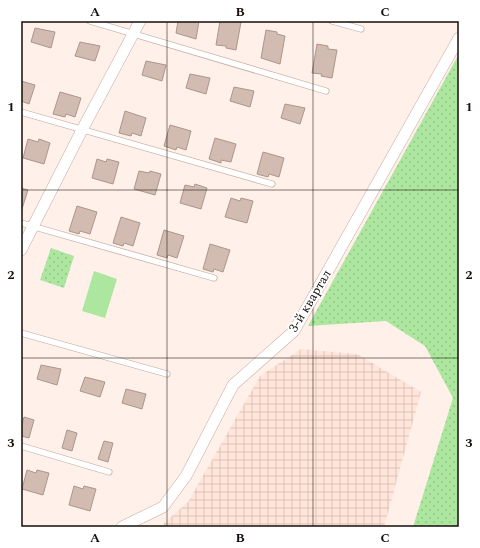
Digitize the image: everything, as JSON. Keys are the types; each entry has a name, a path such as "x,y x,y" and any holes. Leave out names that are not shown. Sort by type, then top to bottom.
{"street":[{"path":"21,250 82,130 140,21"},
{"name":"3-й квартал","path":"122,527 163,507 186,476 232,384 294,332 459,38"}],"lane":[{"path":"90,21 326,91"},
{"path":"332,21 361,29"},
{"path":"21,112 272,184"},
{"path":"21,223 214,278"},
{"path":"21,333 167,374"},
{"path":"21,446 109,472"}],"shaded area":[{"path":"301,349 357,354 421,392 384,527 163,527 164,523 188,502 260,376"}],"green space":[{"path":"459,54 459,527 413,527 453,398 425,346 386,321 308,326"},
{"path":"51,248 74,256 64,288 40,280"},
{"path":"94,271 117,279 105,318 82,311"}],"building":[{"path":"178,21 199,21 196,39 176,33"},
{"path":"220,21 241,22 236,50 226,48 226,46 216,45"},
{"path":"35,28 55,32 51,48 31,42"},
{"path":"266,30 277,32 277,34 285,36 280,64 261,58"},
{"path":"80,42 100,46 95,61 75,56"},
{"path":"317,44 328,46 328,49 337,50 332,78 321,76 322,74 312,73"},
{"path":"146,61 166,65 162,81 142,75"},
{"path":"190,74 210,78 206,94 186,88"},
{"path":"21,81 35,85 29,104 21,101"},
{"path":"234,87 254,91 250,107 230,101"},
{"path":"60,92 81,98 75,117 66,114 65,117 53,114"},
{"path":"285,104 305,108 300,124 281,118"},
{"path":"125,111 146,118 141,136 132,133 131,136 119,133"},
{"path":"170,125 191,131 186,150 177,147 176,150 164,146"},
{"path":"215,138 236,144 231,162 221,160 221,163 209,159"},
{"path":"28,139 38,142 39,139 50,143 44,164 23,158"},
{"path":"263,152 284,158 279,177 269,174 268,177 257,174"},
{"path":"97,159 106,162 107,159 119,162 113,184 92,178"},
{"path":"139,171 149,173 150,171 161,174 155,195 134,189"},
{"path":"195,184 207,188 201,209 180,203 185,185 194,187"},
{"path":"21,188 28,190 21,212"},
{"path":"231,198 240,201 241,198 253,201 247,223 225,217"},
{"path":"77,206 97,212 90,234 80,231 79,234 69,231"},
{"path":"121,217 140,223 133,246 124,243 123,246 113,243"},
{"path":"164,230 184,236 177,258 168,255 167,258 157,255"},
{"path":"210,244 230,250 223,272 214,269 213,272 203,269"},
{"path":"41,365 61,369 57,385 37,379"},
{"path":"85,377 105,382 100,397 80,391"},
{"path":"126,389 146,394 142,409 122,403"},
{"path":"24,417 34,420 29,438 21,436"},
{"path":"67,430 77,433 72,451 62,448"},
{"path":"104,441 113,443 108,462 98,459"},
{"path":"27,470 36,473 37,470 49,473 43,495 22,489"},
{"path":"74,486 83,489 84,486 96,489 90,511 69,505"}]}
